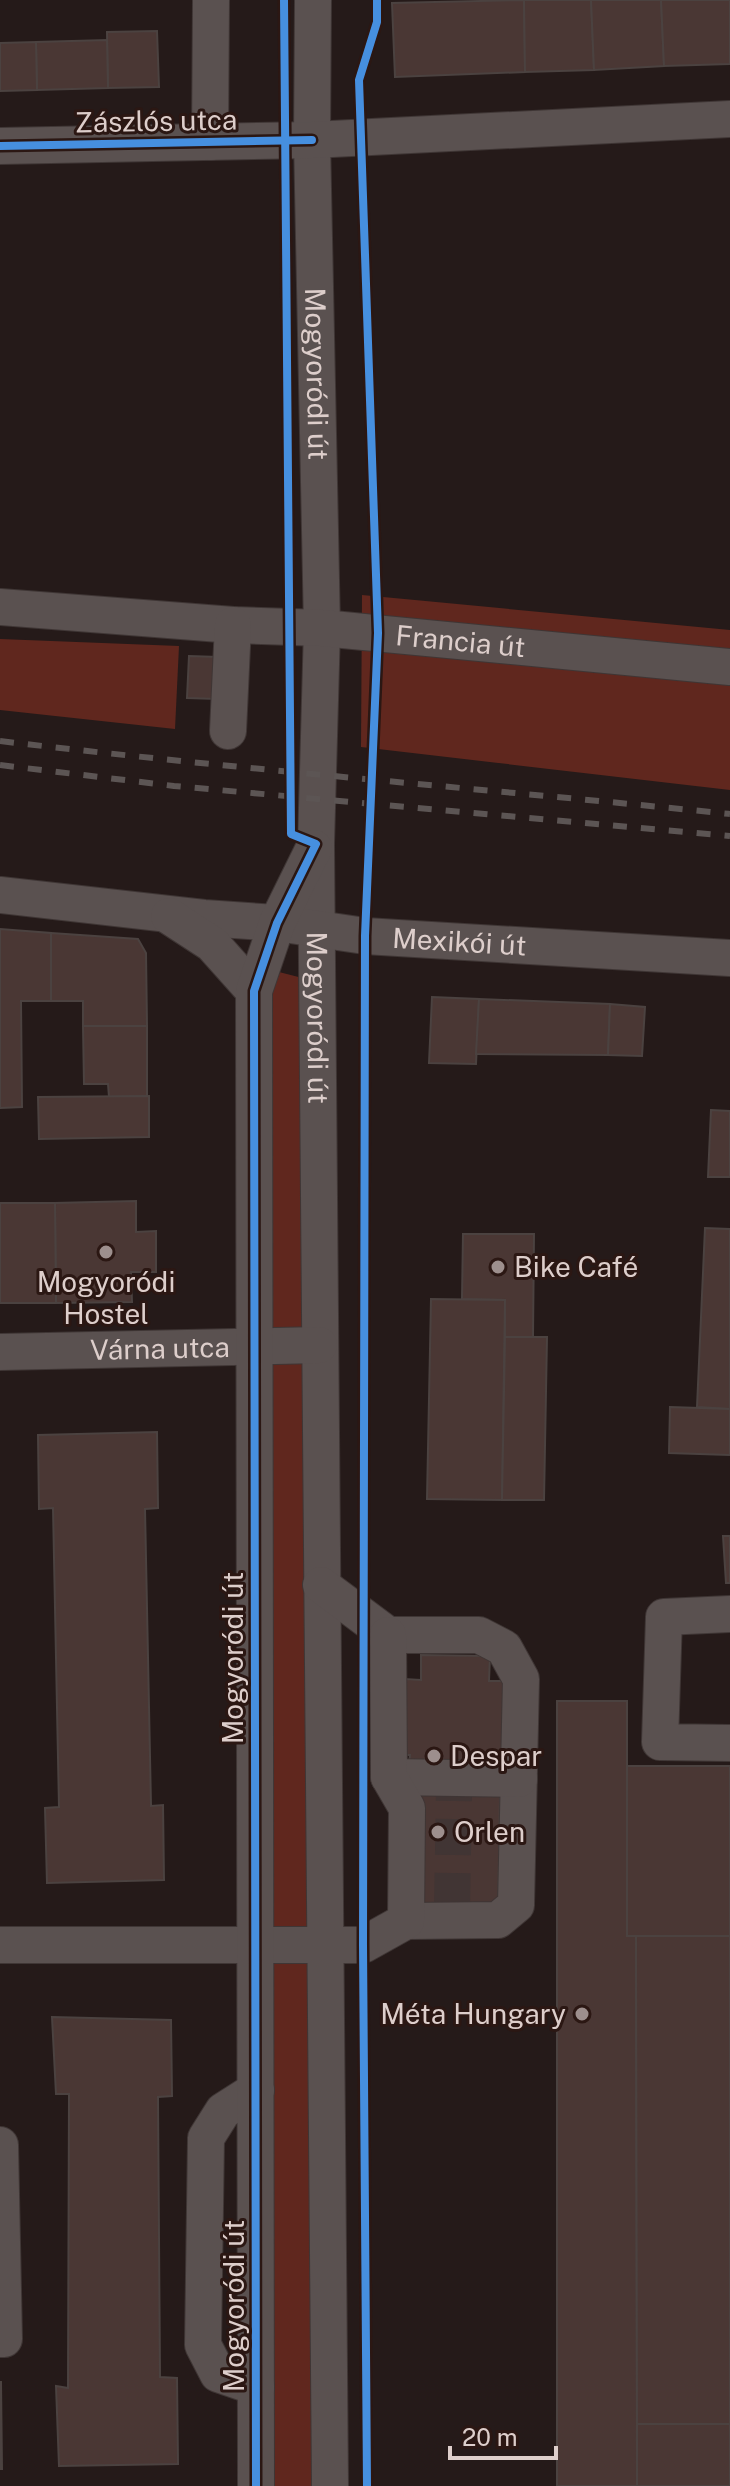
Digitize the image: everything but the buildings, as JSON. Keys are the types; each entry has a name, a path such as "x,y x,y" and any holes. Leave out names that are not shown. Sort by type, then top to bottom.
{"street":[{"path":"210,142 211,0"},
{"name":"Mogyoródi út","path":"313,0 312,140 322,628 316,844 330,2486"},
{"name":"Zászlós utca","path":"0,146 312,140 730,119"},
{"name":"Francia út","path":"0,607 233,625 322,628 730,667"},
{"path":"228,731 233,625"},
{"path":"218,919 247,911 280,888 316,844"},
{"name":"Mogyoródi út","path":"256,2486 254,991 277,923 316,844"},
{"name":"Mexikói út","path":"0,895 277,923 365,936 730,958"},
{"path":"164,913 212,944 254,991"},
{"name":"Várna utca","path":"0,1352 319,1345"},
{"path":"0,1945 363,1945 406,1921 452,1915 498,1920 516,1905 521,1679 504,1648 479,1635 388,1635 321,1585"},
{"path":"730,1614 664,1617 660,1742 730,1743"},
{"path":"388,1635 389,1777 407,1808 406,1921"},
{"path":"389,1777 454,1786 519,1779"},
{"path":"256,2090 223,2111 206,2138 203,2345 218,2374 256,2387"},
{"path":"0,2145 4,2339 0,2339"}],"shaded area":[{"path":"362,595 730,630 730,790 361,747"},
{"path":"0,639 179,646 175,729 0,710"},
{"path":"279,972 318,982 330,2486 256,2486 254,991"}],"tunnel":[{"path":"452,1909 454,1794"}],"railway":[{"path":"0,741 730,814"},
{"path":"0,765 174,786 730,836"}],"cycle path":[{"path":"256,2486 254,991 277,923 316,844 291,834 284,0"},
{"path":"367,2486 363,1945 365,936 378,633 359,80 377,22 377,0"},
{"path":"0,146 312,140"}],"place":[{"name":"Mogyoródi Hostel","path":"106,1252"},
{"name":"Bike Café","path":"498,1267"},
{"name":"Despar","path":"434,1756"},
{"name":"Orlen","path":"438,1832"},
{"name":"Méta Hungary","path":"582,2014"}]}
